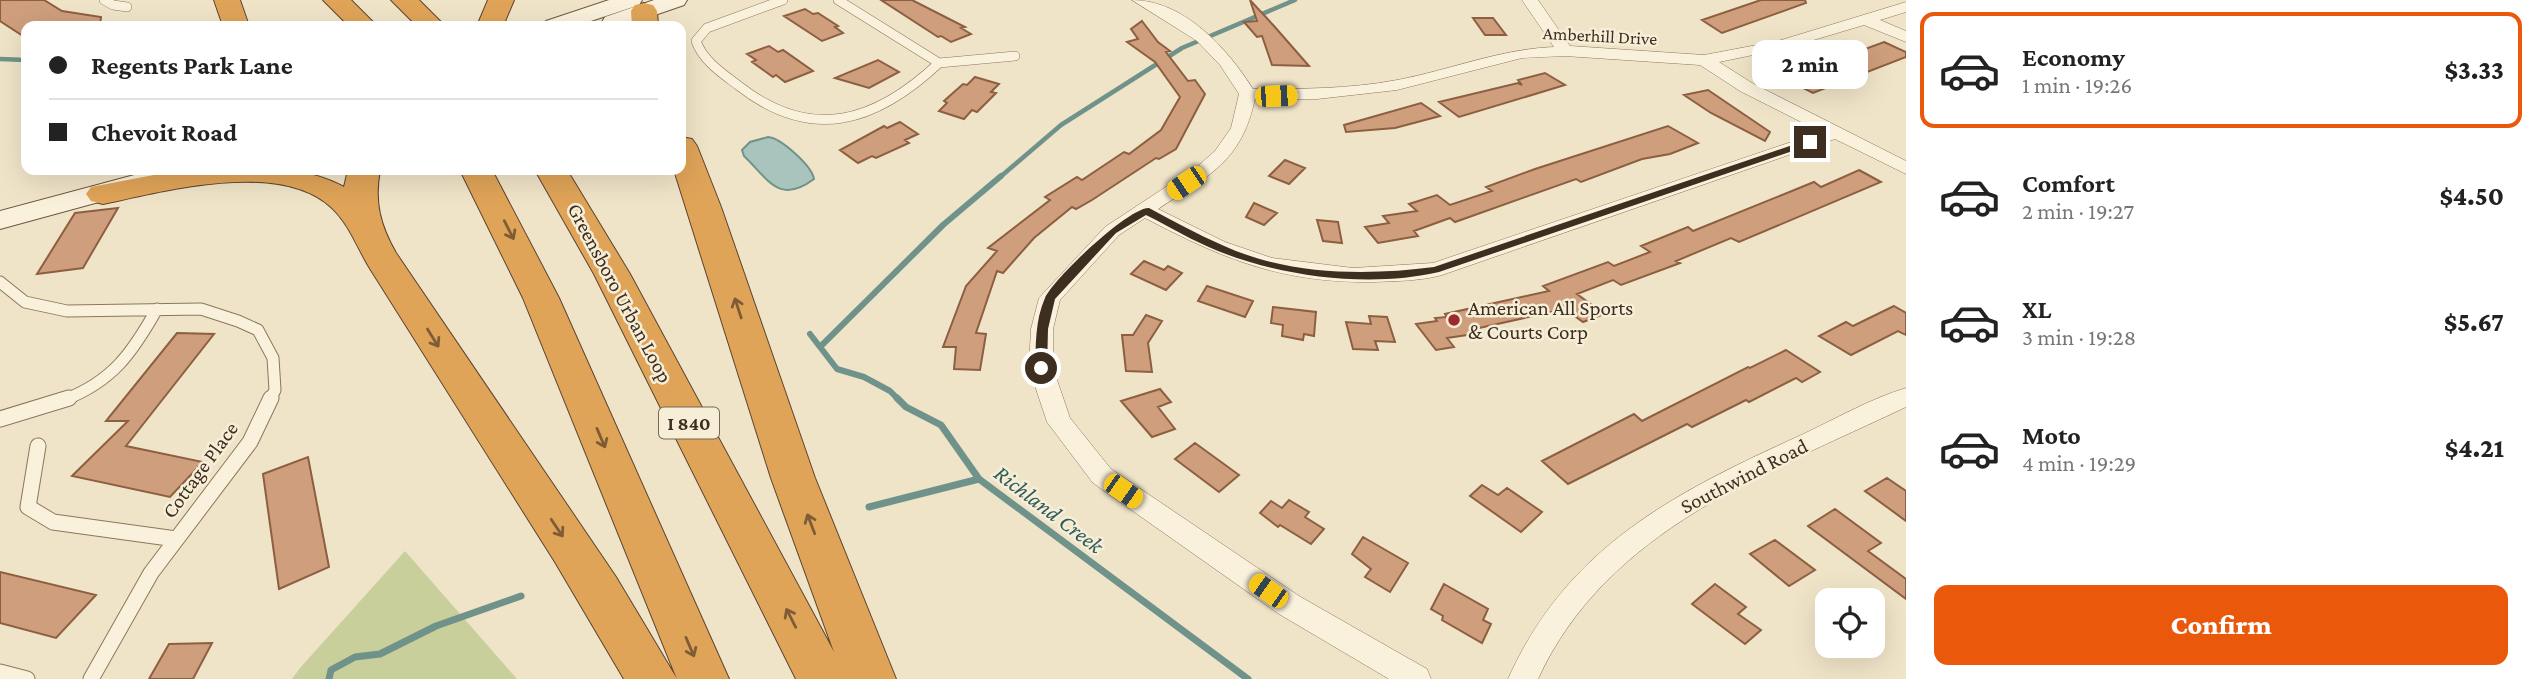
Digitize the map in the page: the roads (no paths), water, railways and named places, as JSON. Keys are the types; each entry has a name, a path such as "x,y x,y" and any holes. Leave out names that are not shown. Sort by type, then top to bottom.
{"highway":[{"path":"336,0 359,21"},
{"path":"404,0 427,21"},
{"path":"492,21 501,0"},
{"path":"686,164 704,207 793,478 870,679"},
{"path":"110,182 228,175"},
{"path":"260,175 284,177 328,191 349,206 365,226 457,377 606,602 651,679"},
{"path":"364,175 360,200 365,226"},
{"path":"480,175 541,298 703,679"},
{"name":"Greensboro Urban Loop","path":"554,175 612,274 822,679"}],"main road":[{"path":"615,21 676,0"},
{"path":"585,21 640,12"},
{"path":"0,202 153,175"},
{"path":"0,220 110,182"}],"street":[{"path":"1140,0 1175,18 1214,46 1225,57 1248,94 1240,128 1222,155 1146,211 1112,231 1050,298 1042,329 1041,368 1059,422 1102,476 1289,605 1416,679"},
{"path":"1531,0 1565,51"},
{"name":"Amberhill Drive","path":"1248,94 1317,94 1397,85 1522,53 1565,51 1704,60 1751,53 1906,8"},
{"path":"1864,19 1906,37"},
{"path":"1704,60 1746,87 1906,168"},
{"path":"1146,211 1219,248 1258,262 1300,271 1387,276 1435,270 1835,133"},
{"name":"Southwind Road","path":"1523,679 1559,614 1624,547 1687,502 1906,397"}],"lane":[{"path":"104,0 127,7"},
{"path":"783,0 707,28 696,41 701,55 775,110 806,119 838,120 876,108 921,82 939,63"},
{"path":"838,0 939,63 1015,56"},
{"name":"Cottage Place","path":"0,282 14,296 25,302 67,311 201,309 258,330 274,358 275,390 250,442 151,572 90,679"},
{"path":"0,303 14,296"},
{"path":"0,419 68,400 98,385 132,352 157,309"},
{"path":"38,446 28,507 53,523 176,539"},
{"path":"0,671 27,679"}],"water":[{"path":"768,137 780,142 795,154 808,167 814,179 792,190 775,186 768,181 744,156 742,150 750,142"}],"waterway":[{"path":"999,178 1061,125 1182,48 1295,0"},
{"name":"Richland Creek","path":"0,59 21,60"},
{"path":"821,346 943,225 1001,176"},
{"name":"Richland Creek","path":"810,334 837,369 864,377 890,391 906,407 941,425 979,479"},
{"path":"869,507 979,479"},
{"name":"Richland Creek","path":"979,479 1248,679"},
{"path":"329,679 331,670 355,657 380,654 436,626 521,596"}],"place":[{"name":"American All Sports & Courts Corp","path":"1454,320"}]}
